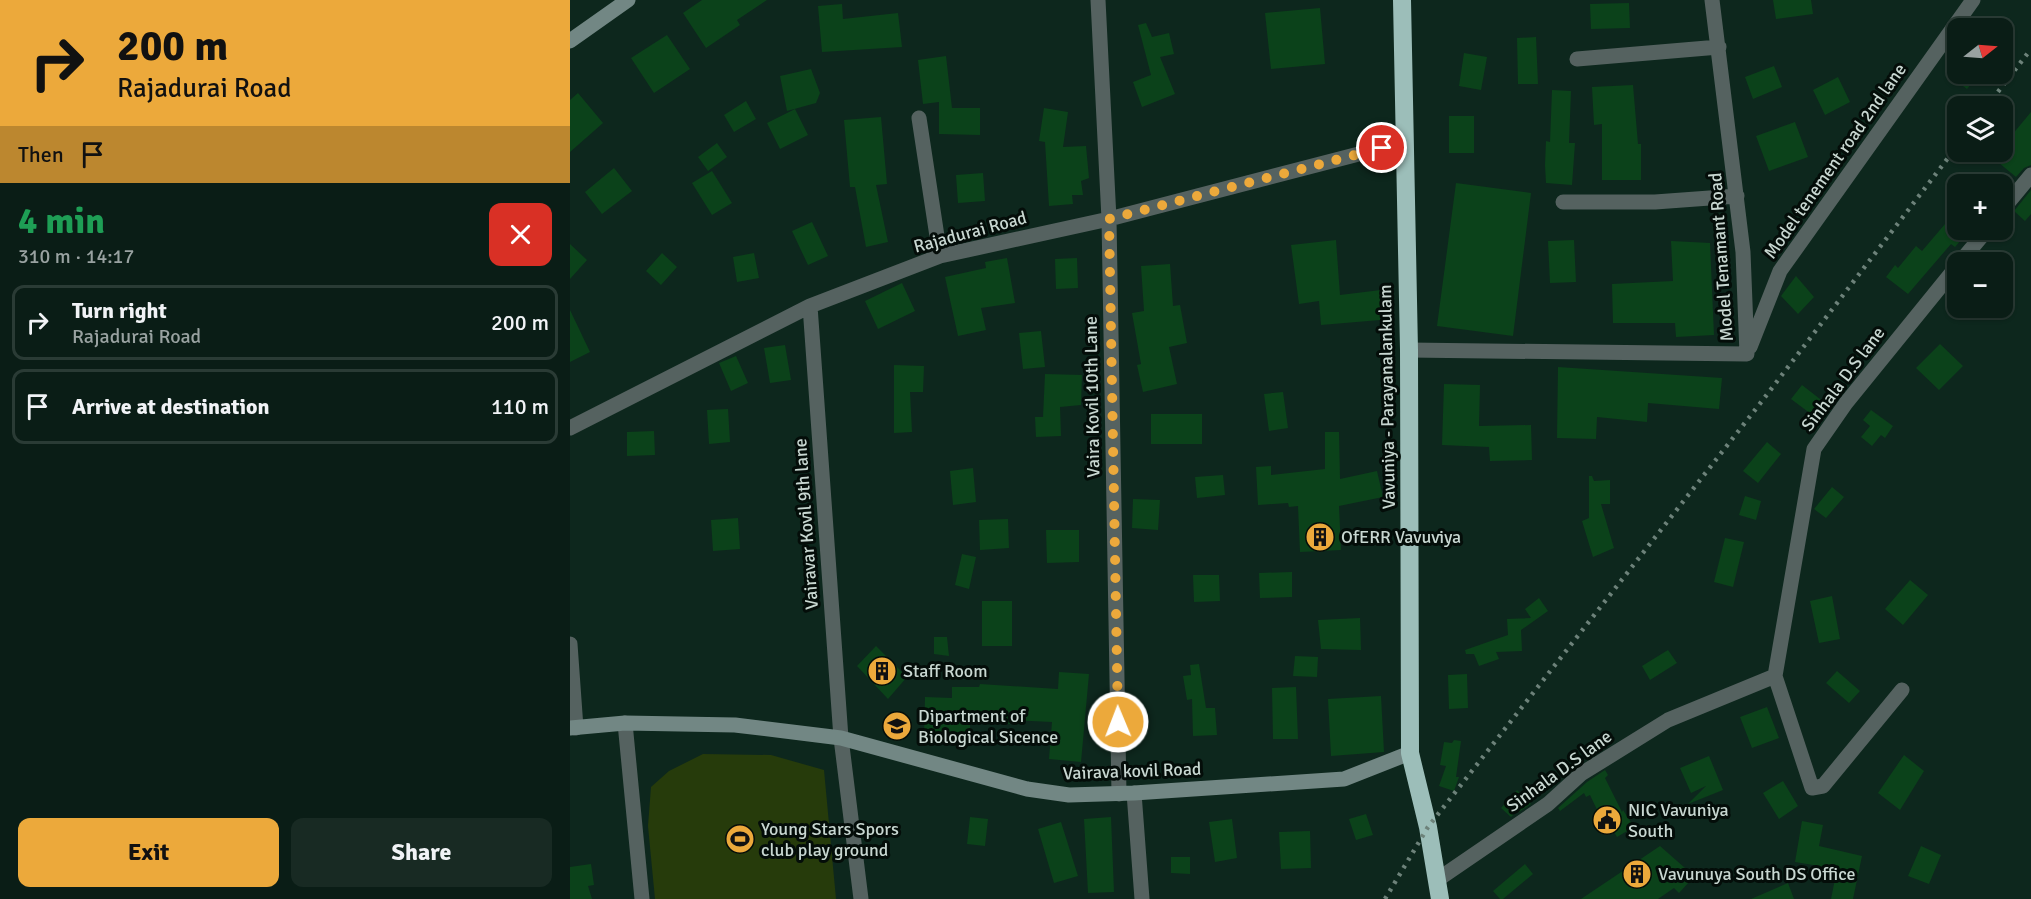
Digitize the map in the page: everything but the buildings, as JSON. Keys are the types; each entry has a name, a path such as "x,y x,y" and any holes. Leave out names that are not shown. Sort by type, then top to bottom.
{"highway":[{"name":"Vavuniya - Parayanalankulam","path":"1402,0 1409,350 1410,753 1440,899"}],"street":[{"path":"570,41 628,0"},
{"name":"Vaira Kovil 10th Lane","path":"1098,0 1109,219 1127,794 1142,899"},
{"name":"Model Tenamant Road","path":"1409,350 1747,354 1743,252 1712,0"},
{"name":"Model tenement road 2nd lane","path":"1747,354 1780,271 1973,0"},
{"path":"1577,59 1719,47"},
{"path":"919,118 940,256"},
{"name":"Rajadurai Road","path":"570,428 810,306 940,256 1109,219 1405,142"},
{"path":"2013,197 2031,175"},
{"path":"1563,202 1655,202 1737,196"},
{"name":"Sinhala D.S lane","path":"1969,252 1979,240"},
{"name":"Sinhala D.S lane","path":"1902,690 1823,786 1812,788 1775,675 1814,449 1846,403 1947,279"},
{"name":"Vairavar Kovil 9th lane","path":"810,306 841,738 861,899"},
{"path":"570,644 573,728"},
{"name":"Sinhala D.S lane","path":"1437,880 1548,804 1581,774 1668,720 1775,675"},
{"path":"625,723 642,899"},
{"name":"Vairava kovil Road","path":"573,728 625,723 735,725 841,738 1027,789 1069,795 1127,794 1344,779 1410,753"}],"green space":[{"name":"Young Stars Spors club play ground","path":"703,754 771,755 824,770 836,899 655,899 648,826 651,787 669,771"}],"railway":[{"path":"1995,96 2031,49"},
{"path":"1385,899 1428,827 1762,401 1947,159"}],"place":[{"name":"OfERR Vavuviya","path":"1320,537"},
{"name":"Staff Room","path":"882,671"},
{"name":"Dipartment of Biological Sicence","path":"897,726"},
{"name":"NIC Vavuniya South","path":"1607,820"},
{"name":"Young Stars Spors club play ground","path":"740,839"},
{"name":"Vavunuya South DS Office","path":"1637,874"}],"route":[{"path":"1118,722 1109,219 1382,148"}]}
